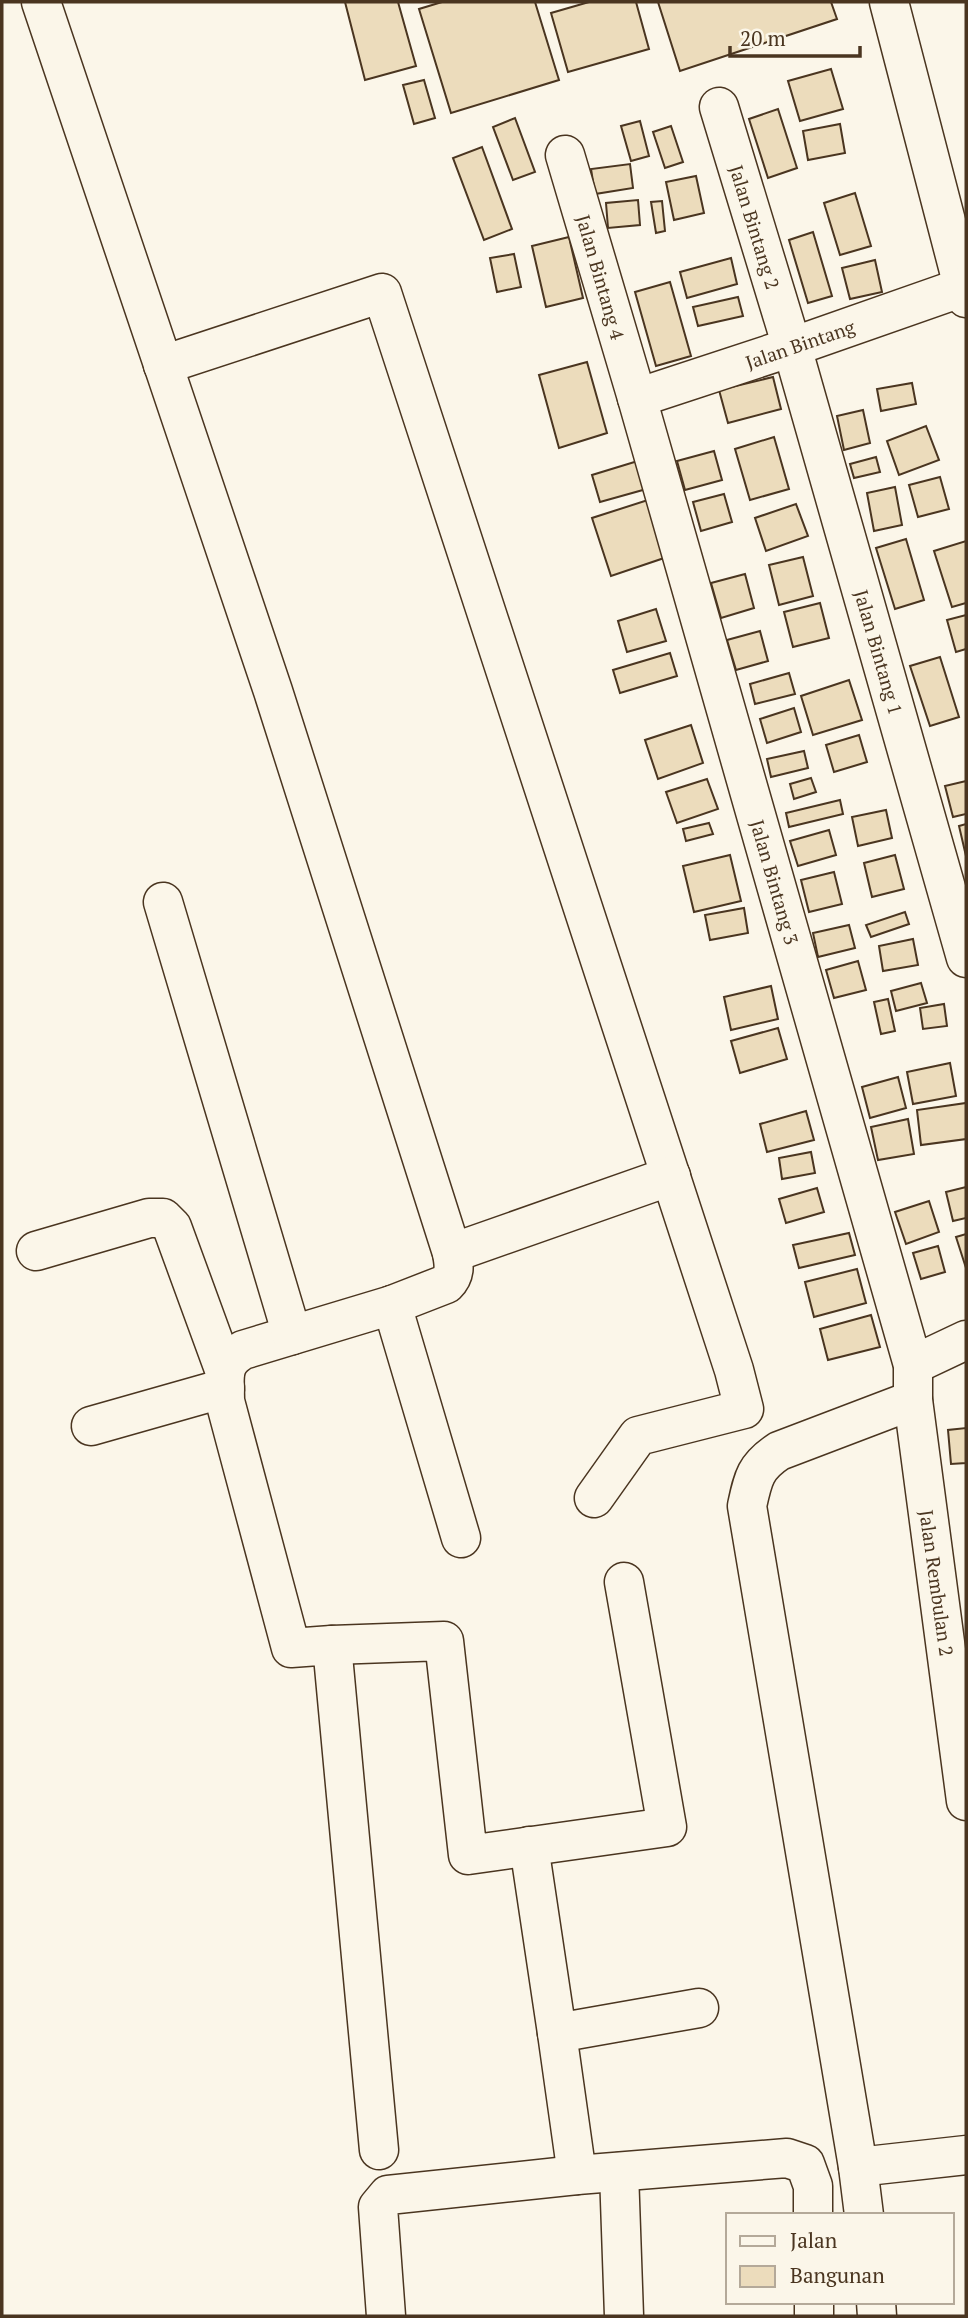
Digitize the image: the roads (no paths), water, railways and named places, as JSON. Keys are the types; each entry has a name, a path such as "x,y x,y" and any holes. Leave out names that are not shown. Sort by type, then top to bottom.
{"street":[{"path":"41,2 273,691 452,1252 455,1269 446,1284 392,1305 255,1346 231,1357 225,1380 225,1401 291,1648 444,1641 468,1855 667,1827 624,1582"},
{"path":"890,2 965,292"},
{"name":"Jalan Bintang 2","path":"719,107 792,347"},
{"name":"Jalan Bintang 4","path":"565,155 637,398"},
{"name":"Jalan Bintang","path":"637,398 965,292"},
{"path":"163,365 382,293 671,1176 744,1409 638,1436 594,1498"},
{"name":"Jalan Bintang 1","path":"792,347 966,958"},
{"name":"Jalan Bintang 3","path":"637,398 913,1382"},
{"path":"163,902 292,1335"},
{"path":"452,1252 671,1176"},
{"path":"36,1251 149,1218 163,1218 172,1227 225,1380"},
{"path":"392,1305 461,1538"},
{"path":"864,2213 747,1506 753,1479 763,1461 913,1382 966,1340"},
{"path":"91,1426 225,1380"},
{"name":"Jalan Rembulan 2","path":"913,1382 966,1801"},
{"path":"332,1645 379,2150"},
{"path":"529,1846 577,2175"},
{"path":"557,2033 699,2008"},
{"path":"858,2167 966,2155"},
{"path":"386,2316 378,2207 388,2195 577,2175 787,2158 805,2164 813,2186 813,2213"},
{"path":"619,2172 624,2316"}]}
